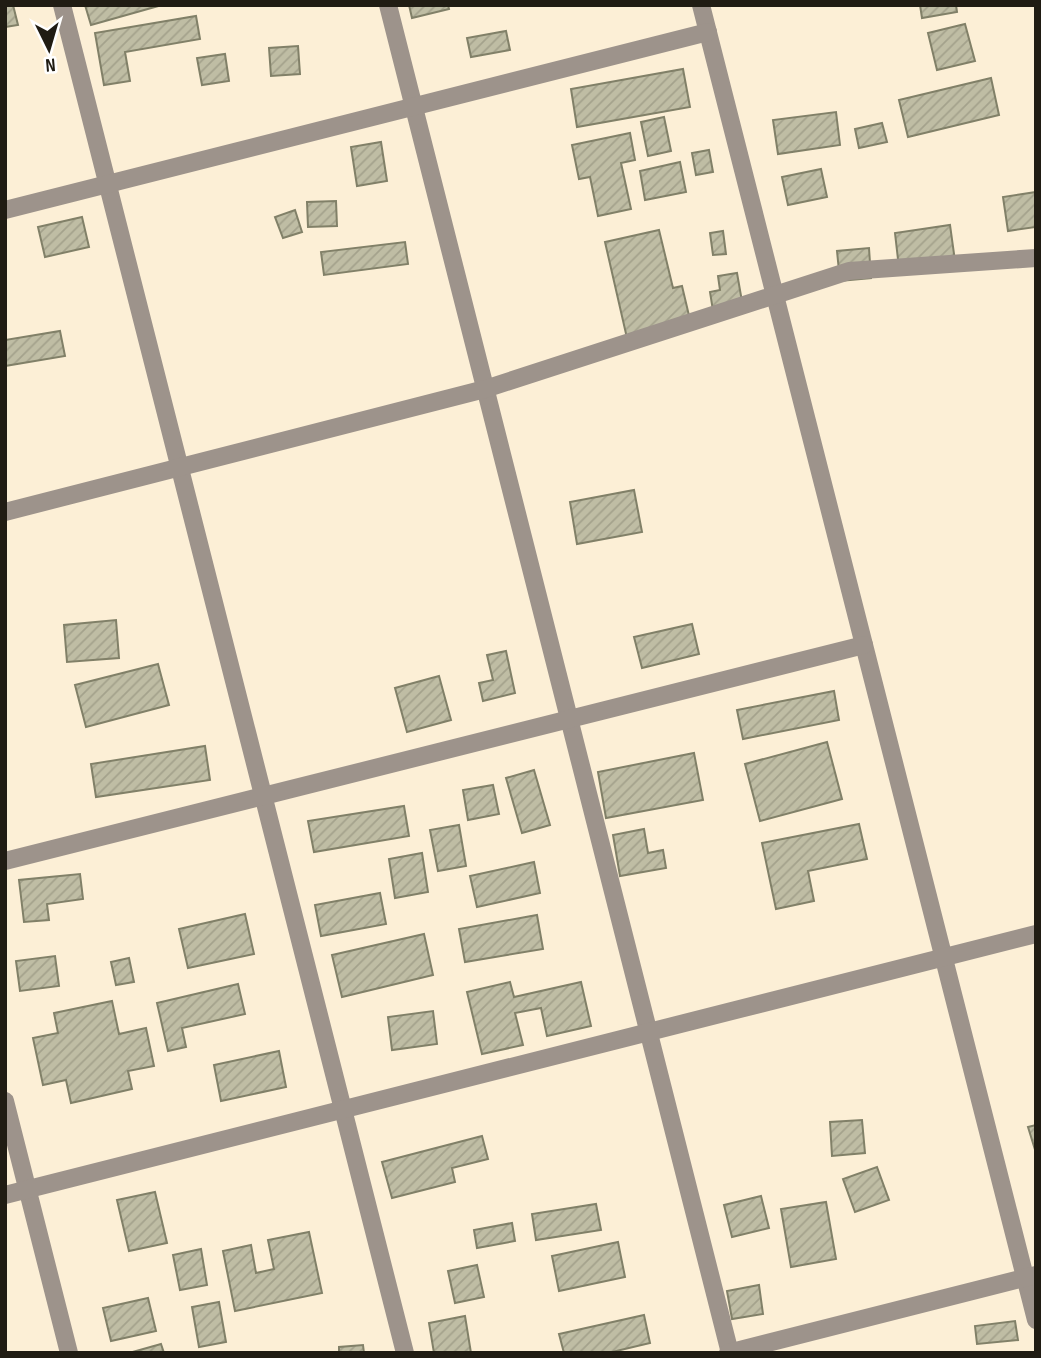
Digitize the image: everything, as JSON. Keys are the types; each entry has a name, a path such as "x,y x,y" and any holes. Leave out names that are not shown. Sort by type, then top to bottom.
{"street":[{"path":"62,5 405,1353"},
{"path":"388,5 729,1353 1030,1277"},
{"path":"701,5 944,958 1030,1277 1036,1320"},
{"path":"5,210 708,32"},
{"path":"5,512 485,389 849,271 1036,258"},
{"path":"5,862 864,645"},
{"path":"5,1195 1036,934"},
{"path":"5,1101 69,1353"}],"building":[{"path":"5,5 13,5 18,25 5,27"},
{"path":"85,5 162,5 91,25"},
{"path":"409,5 448,5 449,9 412,18"},
{"path":"920,5 956,5 957,12 922,18"},
{"path":"196,16 200,39 125,52 130,81 104,85 95,33"},
{"path":"965,24 975,61 937,70 928,33"},
{"path":"506,31 510,50 471,57 467,38"},
{"path":"298,46 300,74 271,76 269,48"},
{"path":"225,54 229,81 202,85 197,58"},
{"path":"683,69 690,107 577,127 571,89"},
{"path":"991,78 999,115 908,137 899,100"},
{"path":"836,112 840,145 778,154 773,120"},
{"path":"664,117 671,151 648,156 641,122"},
{"path":"882,123 887,142 859,148 855,129"},
{"path":"630,133 635,160 621,163 631,209 598,216 590,177 579,179 572,145"},
{"path":"381,142 387,181 357,186 351,147"},
{"path":"709,150 713,172 696,175 692,153"},
{"path":"680,162 686,192 645,200 640,171"},
{"path":"821,169 827,197 788,205 782,177"},
{"path":"1036,192 1036,227 1008,231 1003,197"},
{"path":"336,201 337,226 308,227 307,202"},
{"path":"295,210 302,232 283,238 275,217"},
{"path":"82,217 89,247 45,257 38,227"},
{"path":"950,225 955,261 899,268 895,233"},
{"path":"659,230 673,288 682,286 691,324 627,338 605,242"},
{"path":"723,231 726,254 713,255 710,233"},
{"path":"405,242 408,264 324,275 321,252"},
{"path":"869,248 871,278 840,281 837,251"},
{"path":"737,273 744,313 714,317 710,292 720,290 718,276"},
{"path":"60,331 65,356 5,366 5,340"},
{"path":"634,490 642,532 577,544 570,502"},
{"path":"116,620 119,658 67,662 64,625"},
{"path":"692,624 699,654 642,668 634,637"},
{"path":"506,651 515,693 483,701 479,683 493,680 487,655"},
{"path":"158,664 169,705 86,727 75,685"},
{"path":"439,676 451,720 407,732 395,688"},
{"path":"834,691 839,720 743,739 737,710"},
{"path":"827,742 842,799 760,821 745,764"},
{"path":"205,746 210,780 96,797 91,764"},
{"path":"694,753 703,800 606,818 598,772"},
{"path":"534,770 550,825 522,833 506,778"},
{"path":"493,785 499,814 468,820 463,790"},
{"path":"404,806 409,836 314,852 308,821"},
{"path":"859,824 867,859 808,871 814,901 776,909 762,843"},
{"path":"459,825 466,866 438,871 430,830"},
{"path":"644,829 648,853 663,850 666,868 620,876 613,835"},
{"path":"422,853 428,892 395,898 389,859"},
{"path":"534,862 540,893 477,907 470,876"},
{"path":"80,874 83,899 47,904 49,920 24,922 19,880"},
{"path":"380,893 386,924 321,936 315,905"},
{"path":"245,914 254,954 188,968 179,929"},
{"path":"537,915 543,949 465,962 459,929"},
{"path":"424,934 433,975 342,997 332,955"},
{"path":"55,956 59,986 20,991 16,961"},
{"path":"129,958 134,982 116,985 111,962"},
{"path":"510,982 514,997 581,982 591,1026 547,1036 541,1008 515,1013 523,1045 482,1054 467,992"},
{"path":"238,984 245,1014 182,1028 186,1047 168,1051 157,1003"},
{"path":"112,1001 119,1034 146,1028 154,1066 128,1071 132,1089 71,1103 66,1080 43,1085 33,1038 58,1033 54,1013"},
{"path":"433,1011 437,1044 392,1050 388,1017"},
{"path":"279,1051 286,1087 221,1101 214,1065"},
{"path":"862,1120 865,1153 832,1156 830,1122"},
{"path":"1036,1125 1036,1153 1028,1127"},
{"path":"482,1136 488,1159 452,1168 455,1182 392,1198 382,1162"},
{"path":"877,1167 889,1200 855,1212 843,1179"},
{"path":"155,1192 167,1243 129,1251 117,1200"},
{"path":"761,1196 769,1228 732,1237 724,1205"},
{"path":"826,1202 836,1259 791,1267 781,1209"},
{"path":"596,1204 601,1230 536,1240 532,1214"},
{"path":"512,1223 515,1241 477,1248 474,1230"},
{"path":"309,1232 322,1293 235,1311 223,1251 251,1245 256,1273 274,1269 268,1240"},
{"path":"618,1242 625,1277 559,1291 552,1256"},
{"path":"201,1249 207,1285 180,1290 173,1255"},
{"path":"477,1265 484,1297 455,1303 448,1271"},
{"path":"759,1285 763,1314 732,1319 727,1291"},
{"path":"148,1298 156,1331 111,1341 103,1308"},
{"path":"219,1302 226,1342 199,1347 192,1307"},
{"path":"644,1315 650,1343 608,1353 564,1353 559,1334"},
{"path":"465,1316 471,1353 434,1353 429,1323"},
{"path":"1015,1321 1018,1340 977,1344 975,1326"},
{"path":"161,1344 164,1353 129,1353"},
{"path":"363,1345 364,1353 339,1353 339,1347"}]}
